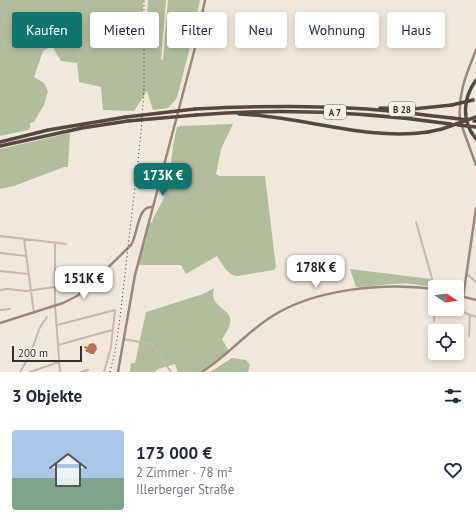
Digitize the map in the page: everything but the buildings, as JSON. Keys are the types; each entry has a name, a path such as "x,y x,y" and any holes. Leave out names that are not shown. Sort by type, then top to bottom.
{"highway":[{"path":"476,80 467,95 465,112 470,132 476,139"},
{"name":"B 28","path":"368,109 413,109 452,105 474,100"},
{"name":"A 7","path":"0,142 55,129 126,117 196,109 276,106 368,109 475,120"},
{"name":"A 7","path":"0,146 75,130 128,122 218,113 268,111 375,115 476,127"},
{"path":"218,113 283,117 364,132 384,134 428,132 475,120"}],"main road":[{"path":"118,372 135,275 196,44 205,0"},
{"path":"476,50 464,80 459,100 460,122 476,165"},
{"path":"0,323 34,313 81,293 131,245 136,236 142,212 147,208 152,207"},
{"path":"464,292 476,208"},
{"path":"202,372 268,318 300,302 354,290 392,287 428,288"},
{"path":"464,298 476,300"}],"street":[{"path":"416,222 432,280"},
{"path":"0,236 66,244"},
{"path":"24,238 34,313"},
{"path":"55,243 55,305 60,372"},
{"path":"0,253 26,256"},
{"path":"0,271 28,274"},
{"path":"467,274 476,282"},
{"path":"0,290 31,291 55,287"},
{"path":"0,310 10,309"},
{"path":"57,325 115,310 111,347 104,372"},
{"path":"464,313 470,316 476,316"},
{"path":"434,316 434,322"},
{"path":"469,336 470,316"},
{"path":"20,372 30,355 40,327 47,317"},
{"path":"58,344 112,330"},
{"path":"124,339 152,344 171,372"},
{"path":"30,372 59,362"},
{"path":"81,372 88,370"}],"green space":[{"path":"0,0 145,0 143,2 143,12 90,12 90,48 159,48 159,12 147,12 148,0 166,0 161,60 163,59 168,0 200,0 198,12 167,12 167,48 190,48 177,98 168,108 153,110 147,91 134,111 103,110 101,87 79,82 77,63 61,61 53,48 82,48 82,12 12,12 12,48 48,48 43,51 34,77 44,83 48,91 44,105 34,122 30,123 30,128 28,130 0,136"},
{"path":"233,124 221,149 216,174 219,176 265,176 276,267 274,270 238,276 231,274 217,256 186,274 181,265 138,265 148,224 152,222 166,192 177,127"},
{"path":"70,133 68,167 64,167 14,186 0,189 0,149"},
{"path":"350,269 431,280 428,280 428,286 398,284 356,287"},
{"path":"214,288 213,297 220,307 229,315 229,328 222,339 229,351 201,372 178,372 175,364 158,369 155,372 130,372 131,363 135,363 146,312 203,294"},
{"path":"232,358 246,360 250,365 248,372 210,372"}],"railway":[{"path":"110,372 115,352 120,318 141,133 144,88 144,0"}]}
